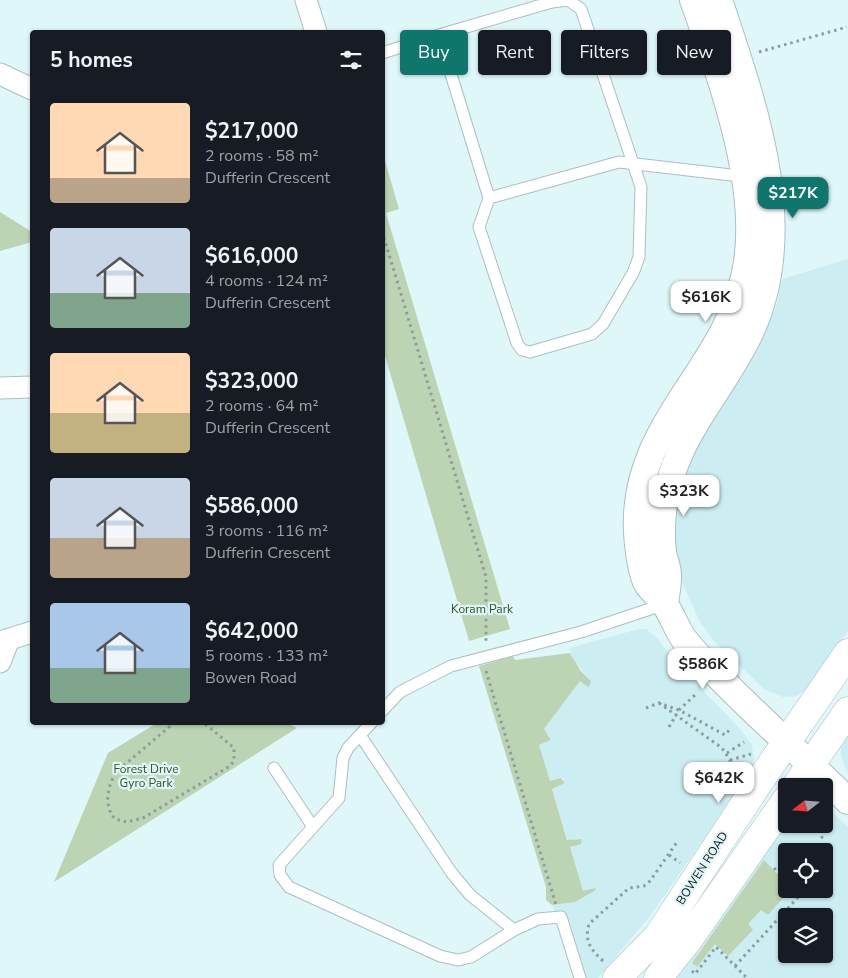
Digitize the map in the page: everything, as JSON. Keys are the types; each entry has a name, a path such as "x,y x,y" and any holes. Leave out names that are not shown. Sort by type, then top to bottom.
{"main road":[{"name":"BOWEN ROAD","path":"612,972 658,936 786,742 848,654"},
{"path":"803,776 848,711"},
{"path":"658,978 691,936 778,811"}],"street":[{"path":"306,0 315,30"},
{"path":"693,0 725,99 756,173 772,203 772,236 764,299 736,361 696,422 671,476 665,502 663,526 663,551 669,576 665,604 673,622 694,651 786,742 803,776 848,801"},
{"path":"718,0 760,139 756,173"},
{"path":"0,74 30,89"},
{"path":"0,388 30,387"},
{"path":"0,662 5,641 30,633"}],"lane":[{"path":"451,75 489,198 479,227 517,343 522,350 530,352 592,334 603,324 633,273 639,257 641,187 581,9 568,0 552,2 456,30"},
{"path":"385,52 400,47"},
{"path":"489,198 619,162 731,175 756,173"},
{"path":"385,708 400,692 451,666 581,632 665,604"},
{"path":"369,725 348,748 343,758 339,798 279,865 280,875 289,887 440,956 458,960 471,957 514,930 538,919 561,917 580,978"},
{"path":"360,735 451,872 470,895 514,930"},
{"path":"274,768 313,827"}],"path":[{"path":"756,53 847,27"},
{"path":"385,241 486,577 485,668 552,894 561,917"},
{"path":"669,726 679,710 695,695"},
{"path":"659,702 727,753 730,760 730,769 736,771"},
{"path":"646,708 659,702 679,710 725,734 730,729"},
{"path":"171,725 116,772 110,782 107,798 108,808 115,819 127,822 144,818 230,766 234,761 234,748 207,725"},
{"path":"727,753 744,742"},
{"path":"730,760 751,753"},
{"path":"820,833 822,837 820,840"},
{"path":"612,972 589,947 587,932 589,924 629,888 644,886 650,881 677,842"},
{"path":"668,855 683,865"},
{"path":"774,868 778,872"},
{"path":"735,966 797,898"},
{"path":"687,965 695,974 716,947 747,978"}],"shaded area":[{"path":"848,259 848,631 810,687 796,696 783,697 764,689 713,640 699,620 677,571 673,507 698,440 745,373 761,343 777,304 782,279"},
{"path":"639,629 646,629 658,639 673,660 741,730 752,745 754,764 750,773 650,916 598,978 585,978 579,970 552,905 575,902 596,890 595,888 583,892 570,847 581,838 568,841 552,788 565,783 563,778 550,781 539,745 551,740 544,729 580,681 591,681 575,662 569,648"},
{"path":"848,730 848,773 841,756 841,748"},
{"path":"833,813 848,827 848,978 672,978 778,831 778,833 833,833"}],"green space":[{"name":"Koram Park","path":"385,161 399,209 386,213 510,629 469,641 385,356"},
{"path":"0,212 30,231 30,243 0,251"},
{"path":"570,653 580,670 591,681 590,685 588,687 580,681 544,729 551,740 539,745 550,781 561,778 565,783 552,789 567,840 582,839 581,844 570,847 583,891 595,888 596,890 575,902 552,905 546,900 546,887 479,666 513,656 515,660"},
{"name":"Forest Drive Gyro Park","path":"154,725 291,725 297,728 54,882 108,753"},
{"path":"764,860 778,875 778,898 783,898 768,915 761,910 748,924 753,930 728,956 715,944 697,967 692,963"}]}
